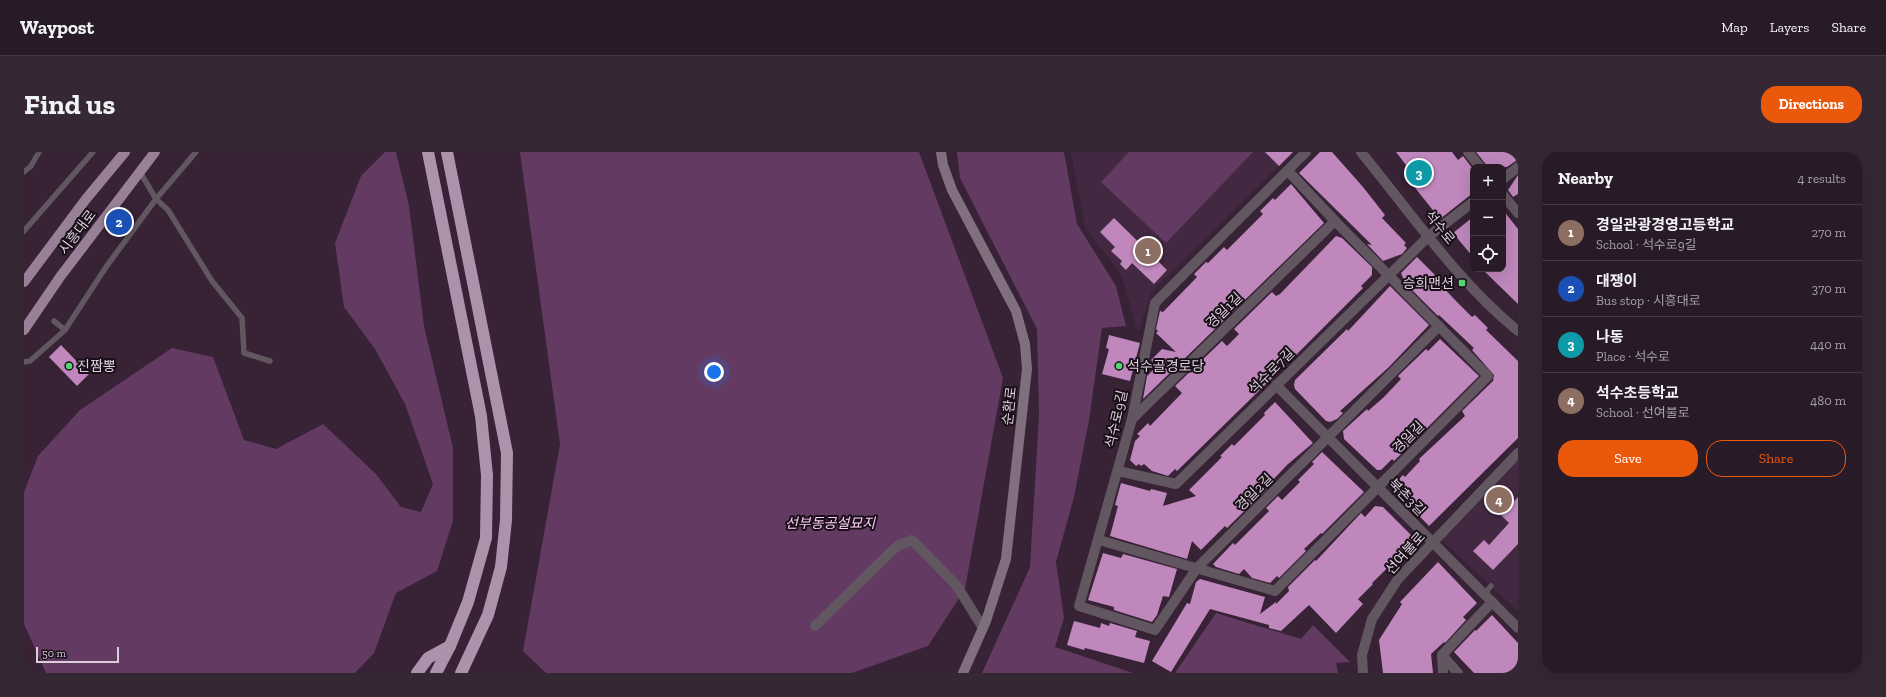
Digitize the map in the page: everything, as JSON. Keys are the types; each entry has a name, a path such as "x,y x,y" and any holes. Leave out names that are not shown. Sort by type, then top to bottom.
{"highway":[{"path":"425,152 433,175"},
{"path":"428,152 481,416 487,475 486,538 468,602 450,646 436,673"},
{"path":"447,152 507,453 506,520 501,567 488,615 461,673"},
{"path":"451,152 457,200"},
{"path":"417,673 428,658 450,646"}],"main road":[{"name":"시흥대로","path":"24,282 86,199 125,152"},
{"name":"순환로","path":"941,152 943,165 952,190 1016,311 1025,344 1027,369 1006,560 983,628 963,673"},
{"name":"시흥대로","path":"24,330 60,277 156,153"}],"street":[{"name":"석수로9길","path":"1079,606 1099,540 1132,419 1156,303 1306,152"},
{"name":"석수로","path":"1361,152 1457,271 1502,318 1518,331"},
{"path":"1468,152 1478,164"},
{"path":"1506,177 1518,167"},
{"name":"경일길","path":"1099,540 1275,591 1488,376 1335,221 1288,171"},
{"path":"1506,199 1518,213"},
{"name":"석수로7길","path":"1118,471 1176,484 1429,236 1470,204"},
{"name":"경일1길","path":"1132,419 1335,221"},
{"name":"경일2길","path":"1079,606 1155,630 1197,568 1439,326"},
{"name":"북촌3길","path":"1276,386 1433,542 1487,590 1492,602 1518,628"},
{"name":"선여불로","path":"1363,673 1362,655 1372,619 1398,579 1518,452"},
{"path":"815,626 897,546 912,540 958,586 983,628"},
{"path":"1443,673 1442,654 1492,602"},
{"path":"1442,654 1458,673"}],"lane":[{"path":"24,172 31,166 39,152"},
{"path":"24,231 93,152"},
{"path":"24,362 30,361 65,330 106,267 156,199 196,152"},
{"path":"140,172 156,199 168,210 212,281 242,318 244,353 270,361"},
{"path":"54,321 65,330"}],"shaded area":[{"path":"1071,152 1293,152 1152,291 1138,333 1121,274 1085,228"},
{"path":"1518,459 1518,611 1442,540"}],"green space":[{"path":"385,152 396,152 409,206 424,326 453,448 453,521 437,571 396,593 374,653 355,673 46,673 24,624 24,492 38,456 80,410 172,348 213,357 244,440 276,449 323,424 376,474 401,507 421,512 433,484 405,404 375,349 344,307 335,243 361,176"},
{"name":"선부동공설묘지","path":"520,152 919,152 1003,378 965,589 928,646 852,673 546,673 523,651 560,444"},
{"path":"957,152 1064,152 1077,224 1116,286 1126,326 1102,328 1089,420 1074,497 1056,562 1064,618 1055,647 1133,673 982,673 1030,567 1039,415 1037,329 960,178"},
{"path":"1129,152 1253,152 1166,243 1101,182"},
{"path":"1216,613 1301,639 1313,625 1350,662 1336,663 1338,673 1175,673"}],"building":[{"path":"1265,152 1293,152 1279,166"},
{"path":"1320,152 1332,152 1363,187 1385,215 1382,218 1406,243 1404,245 1407,248 1402,254 1383,261 1367,244 1372,245 1299,173"},
{"path":"1396,152 1452,152 1458,160 1463,156 1470,165 1470,195 1440,219 1404,174 1409,169"},
{"path":"1476,152 1511,152 1517,160 1507,167 1506,164 1486,164"},
{"path":"1518,175 1518,194 1513,197 1508,190"},
{"path":"1291,184 1324,223 1143,399 1147,376 1157,366 1151,360 1162,349 1176,352 1156,333 1158,331 1156,329 1160,311 1163,312 1197,277 1194,274 1206,262 1208,263 1224,247 1227,250 1263,214 1260,211 1273,198 1275,200"},
{"path":"1506,214 1518,229 1518,304 1485,272 1506,272"},
{"path":"1114,218 1167,270 1154,284 1132,263 1126,270 1120,264 1122,261 1111,251 1115,247 1100,232"},
{"path":"1470,219 1470,253 1453,233"},
{"path":"1336,236 1342,238 1372,267 1372,275 1361,286 1363,288 1291,360 1288,357 1272,374 1274,376 1177,471 1175,469 1168,476 1152,471 1144,464 1141,466 1139,464 1136,466 1130,460 1135,441 1140,436 1137,434 1148,423 1150,426 1182,393 1175,386 1222,341 1227,346 1239,334 1234,329 1272,292 1276,296 1280,294"},
{"path":"1417,257 1442,282 1440,284 1455,300 1472,317 1475,315 1488,328 1486,330 1518,361 1518,438 1429,526 1391,487 1403,475 1405,477 1420,461 1419,459 1465,416 1462,411 1493,381 1494,375 1472,350 1474,348 1439,315 1438,316 1405,283 1401,273"},
{"path":"1390,286 1429,325 1389,367 1340,411 1343,413 1337,419 1330,422 1326,421 1295,389 1295,380 1347,329 1348,331"},
{"name":"석수골경로당","path":"1109,335 1140,343 1130,381 1102,374 1109,349 1106,348"},
{"path":"1440,339 1479,376 1394,461 1392,459 1381,470 1377,470 1344,439 1343,431 1367,409 1368,411 1384,397 1401,379 1398,376 1426,349 1428,351"},
{"name":"진짬뽕","path":"61,345 89,374 77,386 49,357"},
{"path":"1275,402 1313,443 1287,465 1269,484 1271,485 1227,528 1225,526 1201,550 1192,541 1187,559 1110,536 1118,506 1115,505 1121,483 1150,491 1151,489 1167,493 1163,506 1196,496 1189,490 1222,457 1220,456 1232,444 1234,446 1265,415 1264,413"},
{"path":"1322,452 1364,492 1322,534 1321,533 1304,549 1306,551 1279,578 1277,576 1270,583 1252,578 1244,569 1239,574 1216,567 1213,564 1233,543 1235,545 1269,511 1266,508 1278,496 1282,500 1300,482 1298,480 1314,464 1312,462"},
{"path":"1518,497 1518,544 1493,570 1473,551 1484,540 1489,545 1509,523 1501,515"},
{"path":"1375,506 1383,507 1416,540 1372,583 1373,584 1358,599 1363,604 1336,633 1309,605 1281,631 1269,628 1269,625 1210,609 1171,672 1152,661 1187,603 1190,604 1196,582 1200,579 1265,597 1260,614 1276,602 1276,604 1289,591 1288,587 1315,560 1316,561 1361,513 1365,517"},
{"path":"1103,553 1121,558 1123,554 1177,569 1169,597 1163,596 1157,615 1152,622 1114,610 1114,607 1088,600"},
{"path":"1438,562 1477,603 1463,617 1466,620 1445,643 1444,642 1431,654 1433,673 1383,673 1379,640 1402,604 1400,602"},
{"path":"1492,615 1518,643 1518,673 1474,673 1454,652"},
{"path":"1074,621 1100,628 1101,623 1109,626 1110,623 1137,631 1135,637 1150,641 1144,663 1067,645"}],"place":[{"name":"나동","path":"1419,173"},
{"name":"대쟁이","path":"119,222"},
{"name":"경일관광경영고등학교","path":"1148,251"},
{"name":"승희맨션","path":"1462,283"},
{"name":"진짬뽕","path":"69,366"},
{"name":"석수골경로당","path":"1119,366"},
{"name":"석수초등학교","path":"1499,500"}]}
